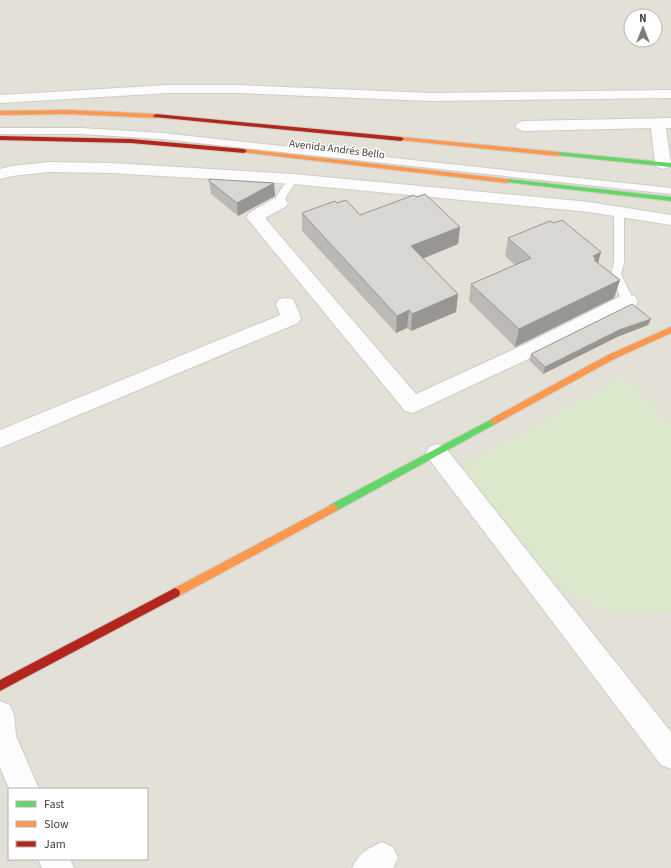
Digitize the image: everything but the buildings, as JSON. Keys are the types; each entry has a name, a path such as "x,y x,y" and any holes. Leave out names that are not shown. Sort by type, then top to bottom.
{"main road":[{"name":"Avenida Andrés Bello","path":"0,113 68,112 174,117 667,165"},
{"name":"Avenida Andrés Bello","path":"0,138 130,141 211,147 671,199"},
{"path":"0,686 437,453 611,357 671,330"}],"street":[{"path":"0,99 169,89 235,89 431,97 671,94"},
{"path":"523,126 664,123 667,165"},
{"path":"0,174 12,171 49,167 112,168 293,179 567,205 671,220"},
{"path":"577,189 592,195 623,201 671,207"},
{"path":"280,203 255,217 413,405 532,349 628,301"},
{"path":"0,439 291,318 286,304"},
{"path":"437,453 671,755"},
{"path":"0,715 2,737 24,788"}],"lane":[{"path":"0,125 86,124 169,128 671,182"},
{"path":"0,131 110,132 204,139 671,191"},
{"path":"280,203 282,195 293,179"},
{"path":"619,213 619,263 616,274 628,301"}],"shaded area":[{"path":"0,0 671,0 671,868 0,868"}],"green space":[{"path":"624,376 671,424 671,611 609,613 546,580 461,468"}],"traffic: fast":[{"path":"558,154 671,165"},
{"path":"507,181 671,199"},
{"path":"333,508 494,421"}],"traffic: slow":[{"path":"0,113 69,112 156,116"},
{"path":"401,139 558,154"},
{"path":"244,151 507,181"},
{"path":"494,421 611,357 671,330"},
{"path":"175,593 333,508"}],"traffic: jam":[{"path":"156,116 401,139"},
{"path":"0,138 131,141 244,151"},
{"path":"0,686 175,593"}]}
